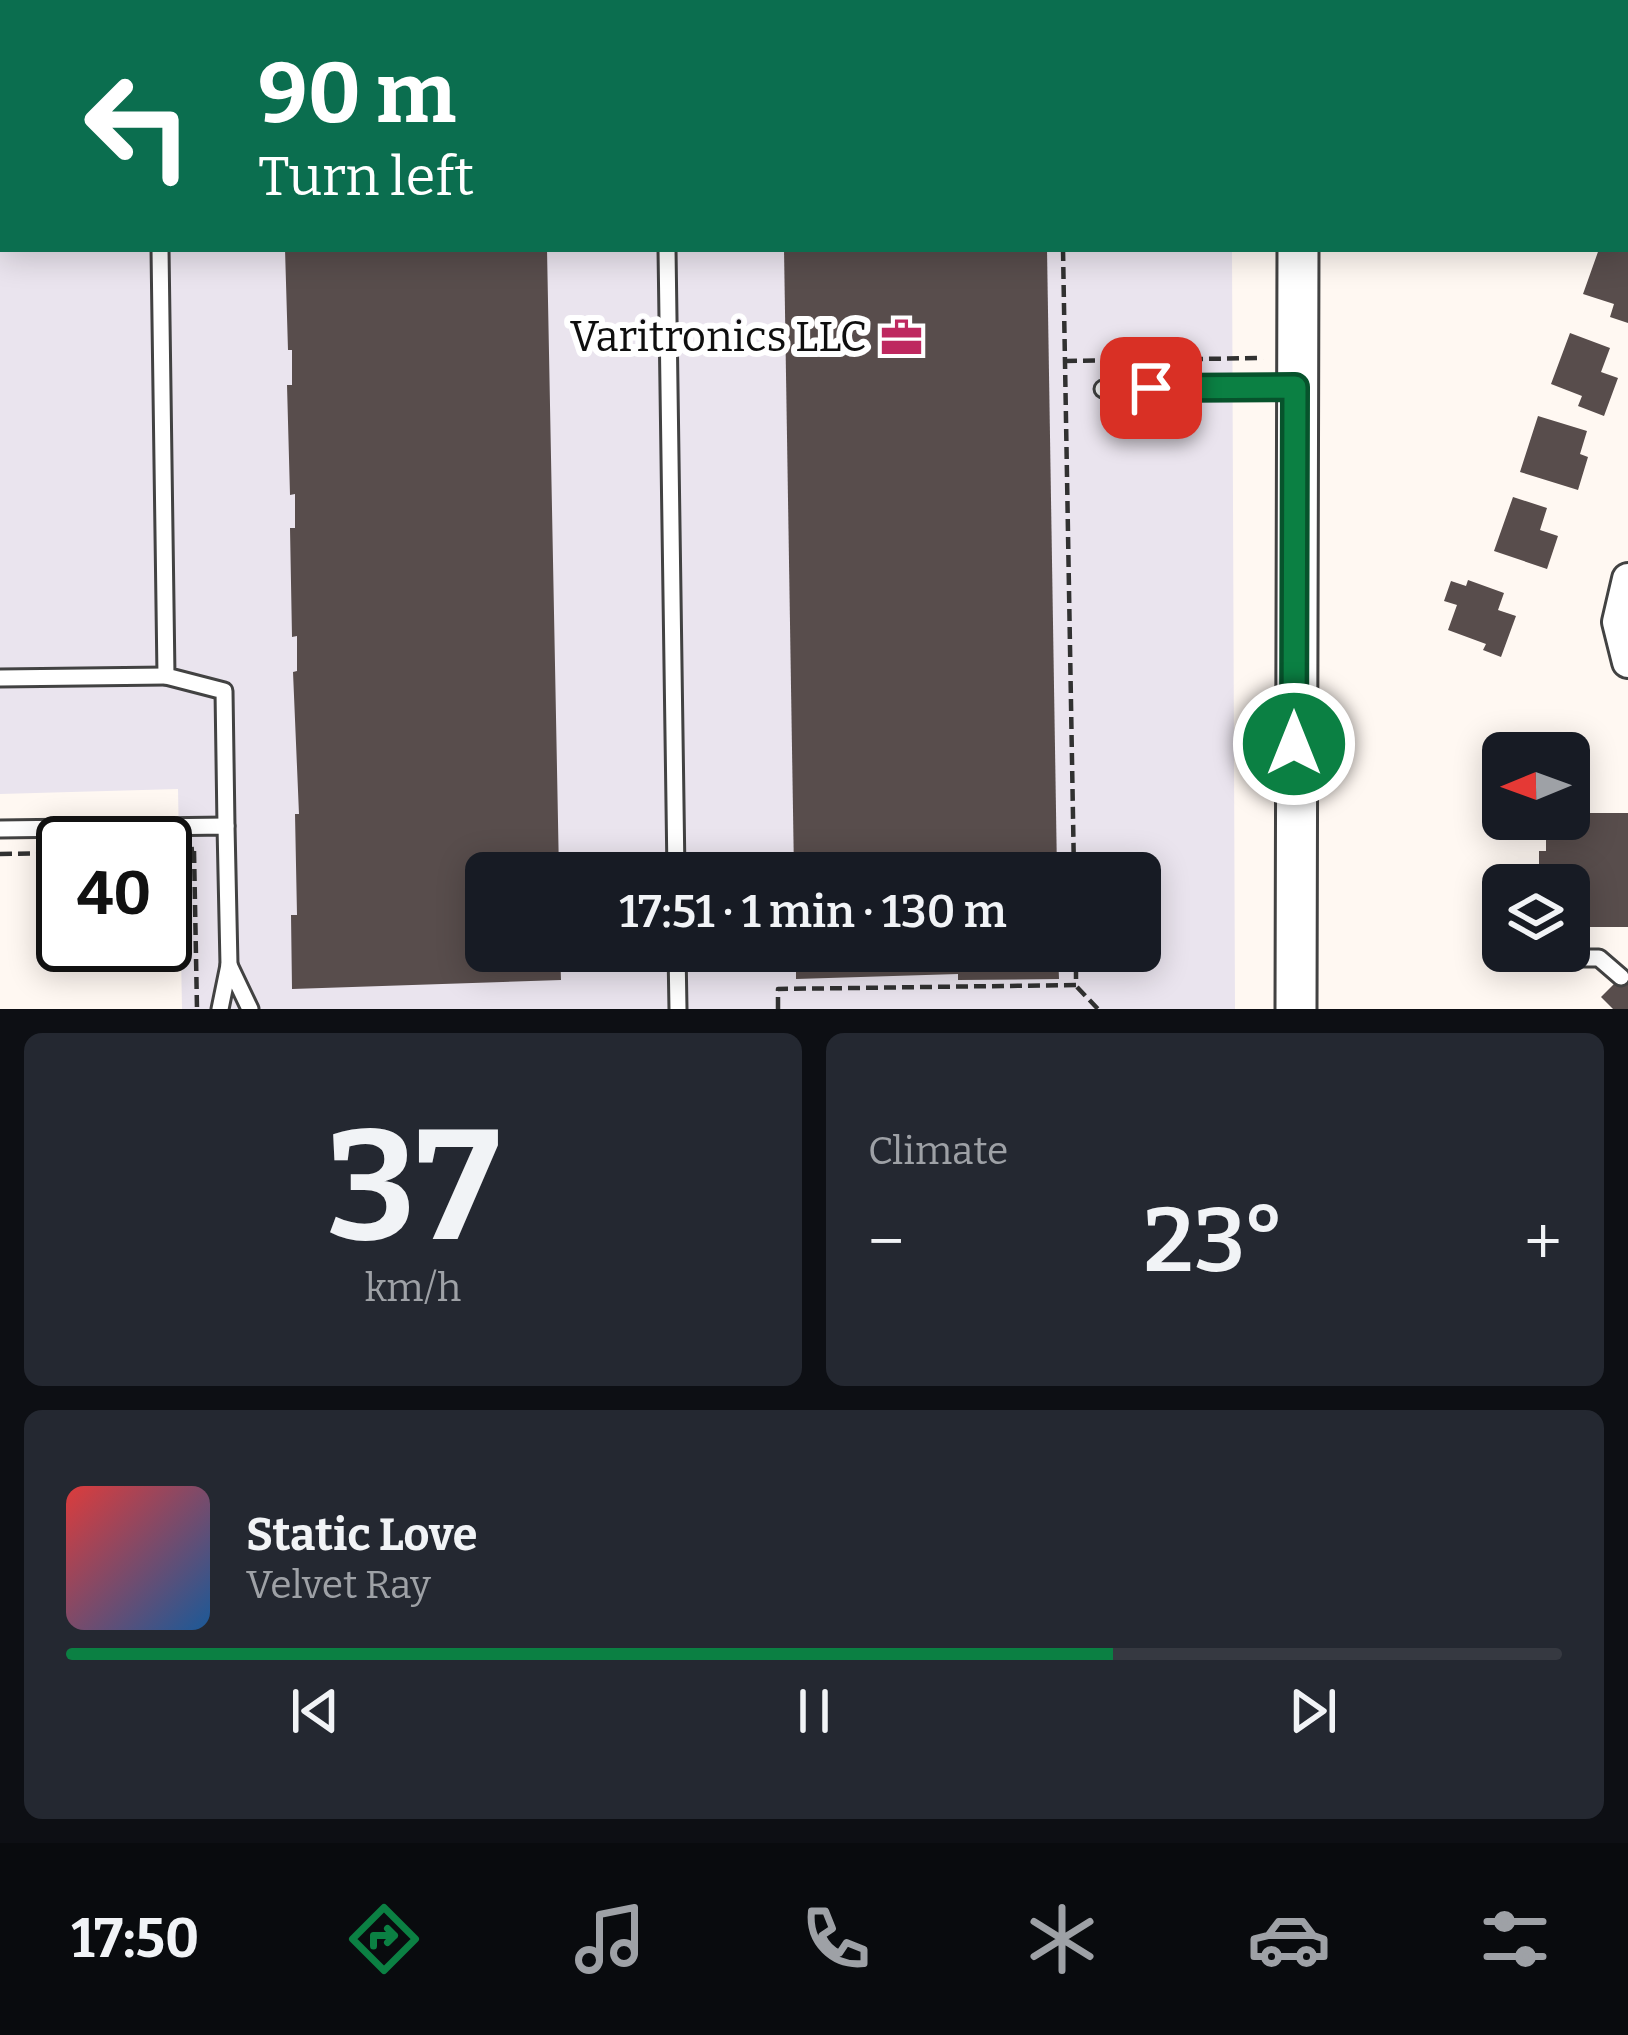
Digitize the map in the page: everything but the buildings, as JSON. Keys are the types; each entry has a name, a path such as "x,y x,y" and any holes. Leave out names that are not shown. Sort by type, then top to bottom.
{"street":[{"path":"1296,1009 1298,252"},
{"path":"1628,578 1618,622 1628,662"}],"lane":[{"path":"160,252 166,676"},
{"path":"667,252 676,852"},
{"path":"1103,389 1295,387"},
{"path":"0,678 166,676 224,692 229,965 220,1009"},
{"path":"0,829 226,826"},
{"path":"1590,958 1599,958 1621,977"},
{"path":"229,965 250,1009"},
{"path":"677,972 678,1009"}],"path":[{"path":"1063,252 1074,852"},
{"path":"1065,362 1262,357 1295,387"},
{"path":"194,850 196,1009"},
{"path":"0,854 36,853"},
{"path":"1076,972 1076,985 1098,1009"},
{"path":"778,1009 778,989 1076,985"}],"shaded area":[{"path":"0,252 1232,252 1235,1009 182,1009 181,972 192,972 192,816 178,816 178,789 0,794"}],"place":[{"name":"Varitronics LLC","path":"901,337"}],"route":[{"path":"1151,388 1295,387 1294,744"}]}
